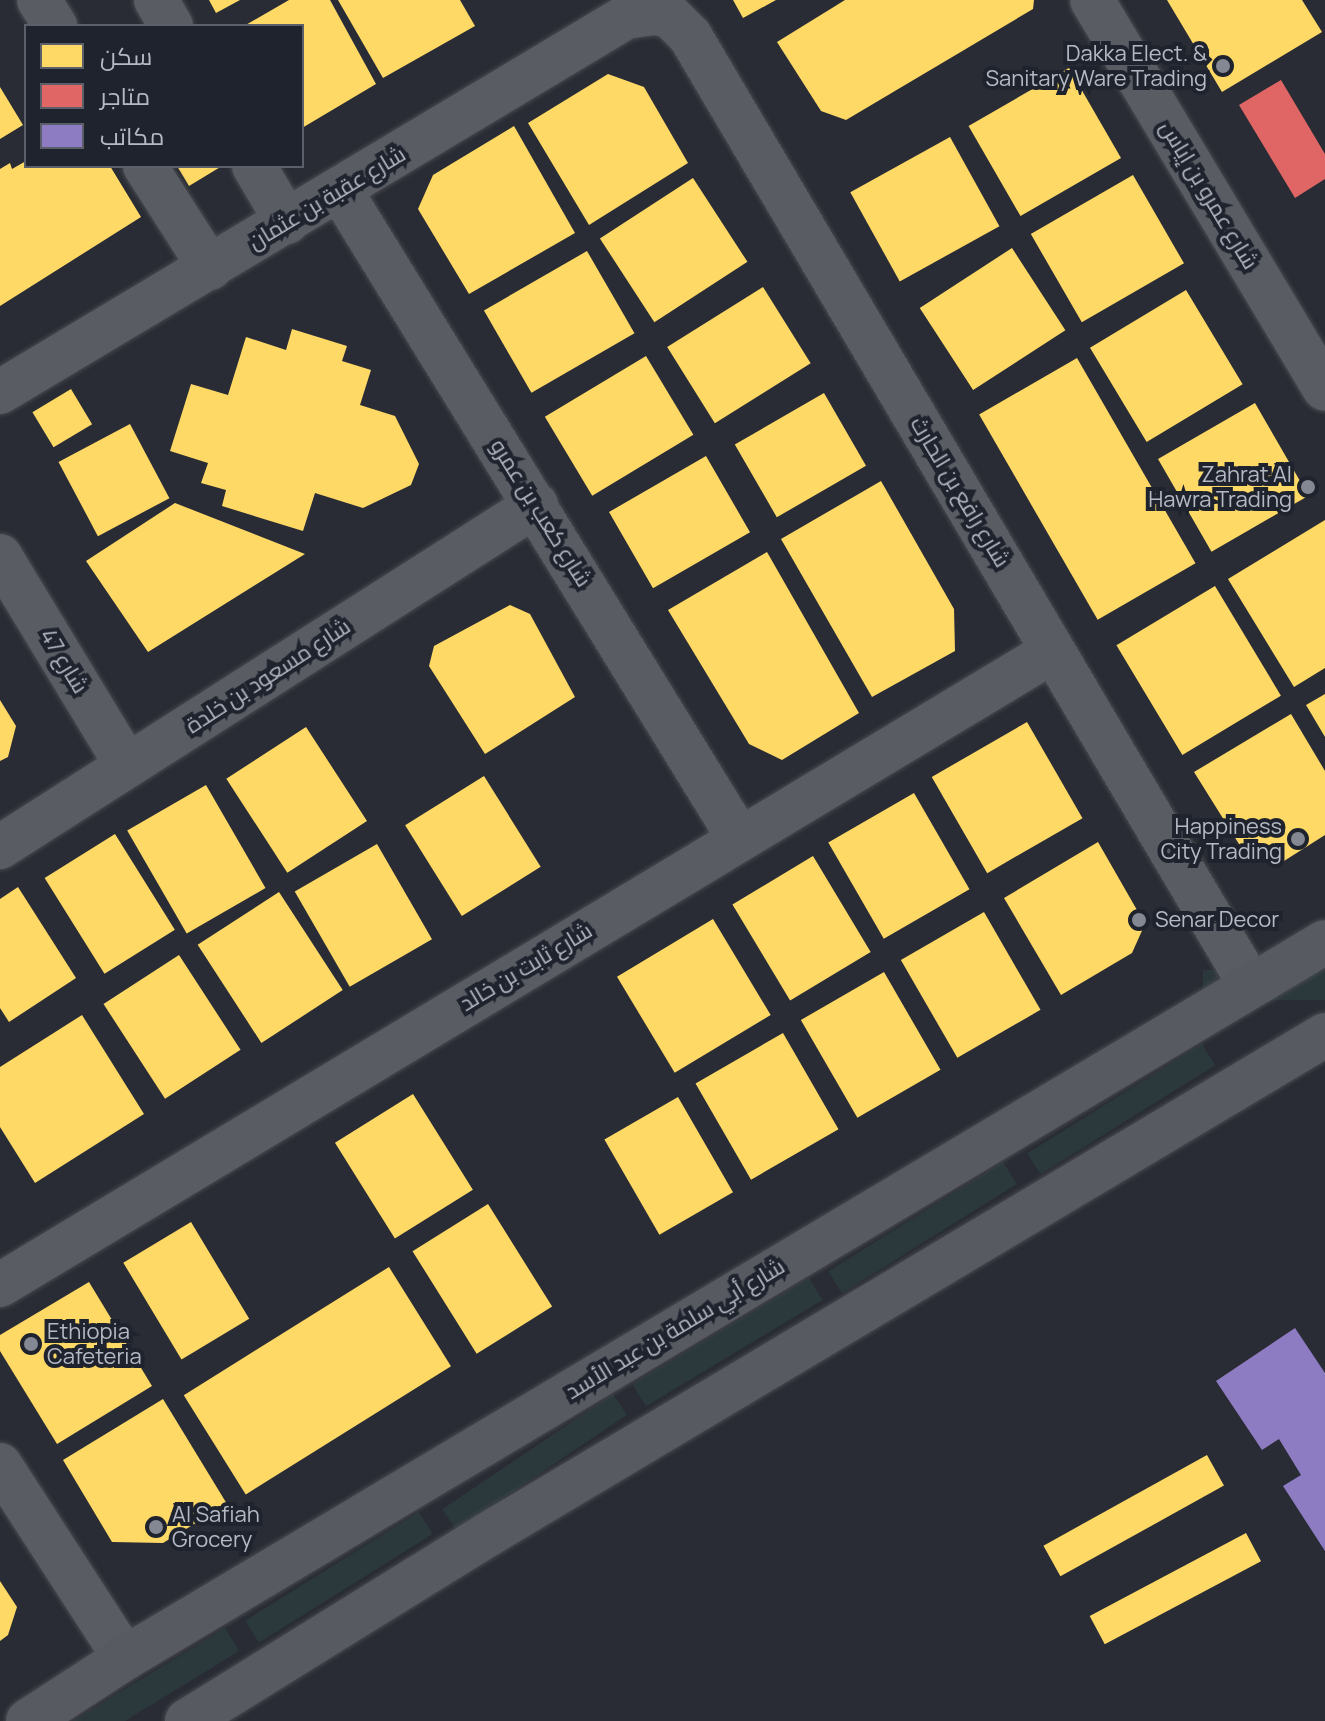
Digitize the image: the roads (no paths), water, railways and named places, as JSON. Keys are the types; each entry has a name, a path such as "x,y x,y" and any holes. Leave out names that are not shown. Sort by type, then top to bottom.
{"street":[{"path":"39,0 54,24"},
{"path":"156,0 170,24"},
{"name":"شارع عمرو بن إياس","path":"1092,0 1325,389"},
{"name":"شارع عقبة بن عثمان","path":"0,392 626,17 656,13"},
{"name":"شارع رافع بن الحارث","path":"656,13 670,16 690,36 1251,986"},
{"path":"146,168 210,268"},
{"path":"255,168 287,222"},
{"name":"شارع كعب بن عمرو","path":"340,190 739,838"},
{"name":"شارع مسعود بن خلدة","path":"0,847 536,505"},
{"name":"شارع 47","path":"0,556 127,766"},
{"name":"شارع ثابت بن خالد","path":"0,1285 1053,651"},
{"name":"شارع أبي سلمة بن عبد الأسد","path":"28,1721 125,1658 1325,942"},
{"path":"187,1721 487,1535 1325,1035"},
{"path":"0,1465 125,1658"}],"place":[{"name":"Dakka Elect. & Sanitary Ware Trading","path":"1223,66"},
{"name":"Zahrat Al Hawra Trading","path":"1308,487"},
{"name":"Happiness City Trading","path":"1298,839"},
{"name":"Senar Decor","path":"1139,920"},
{"name":"Ethiopia Cafeteria","path":"31,1344"},
{"name":"Al Safiah Grocery","path":"156,1527"}]}
